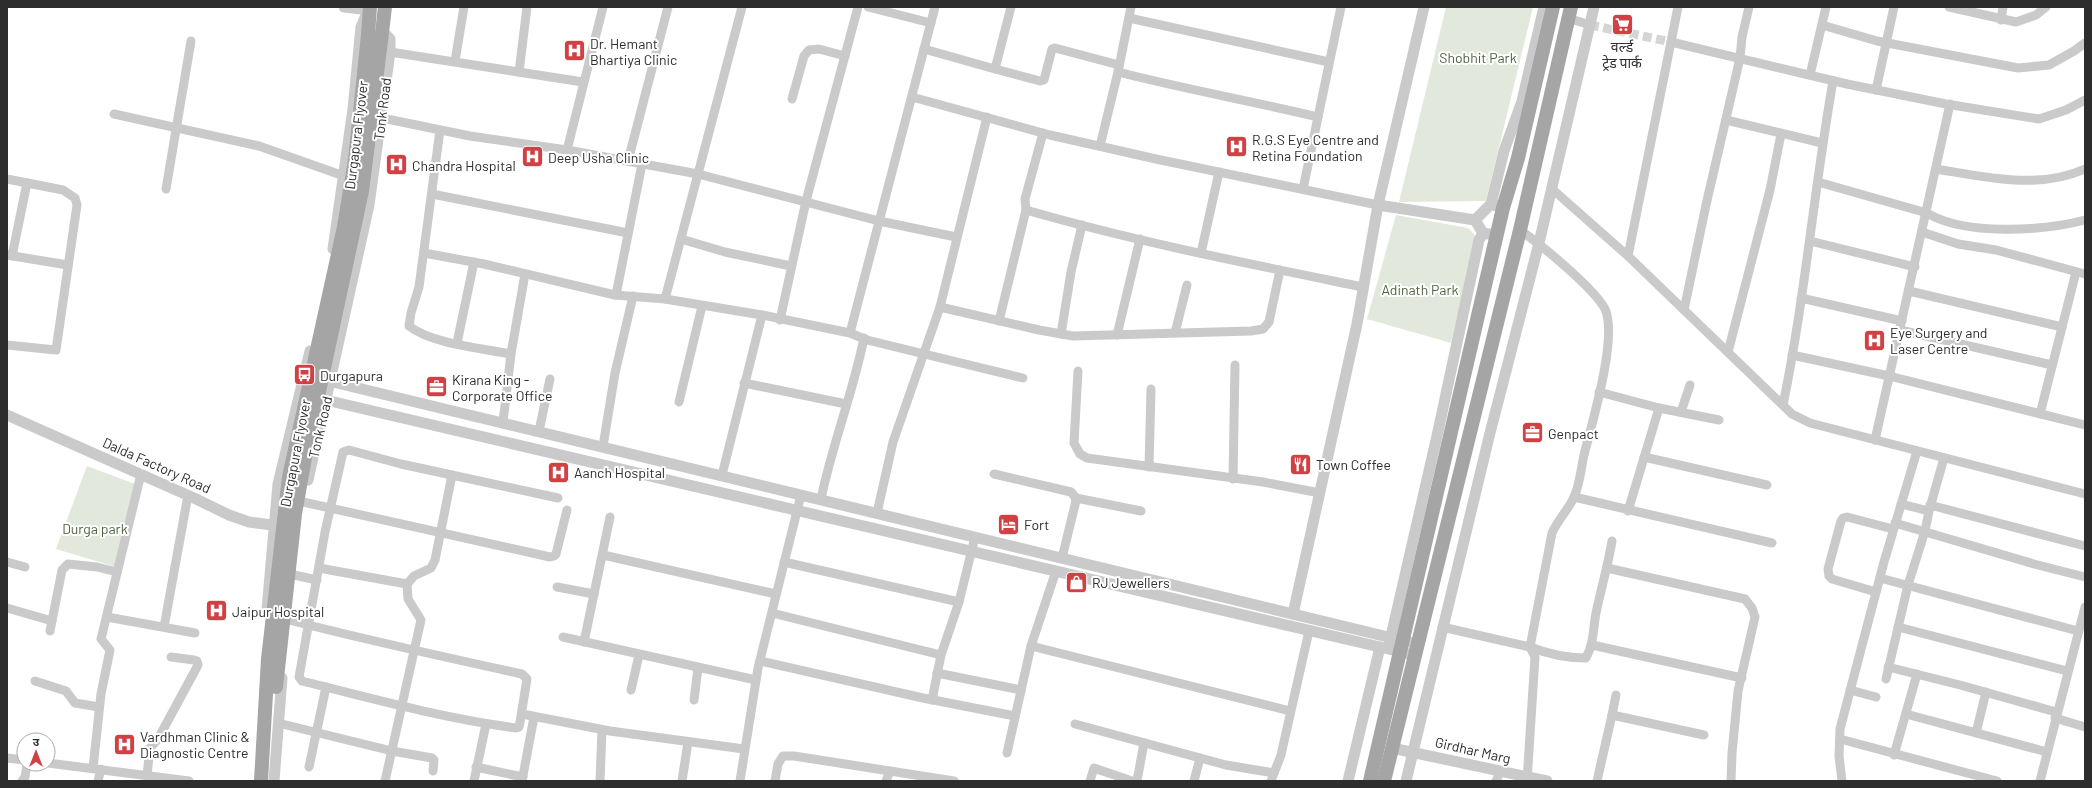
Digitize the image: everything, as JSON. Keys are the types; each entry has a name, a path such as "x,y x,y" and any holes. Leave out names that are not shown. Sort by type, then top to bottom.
{"main road":[{"path":"382,36 385,7"},
{"path":"1370,781 1392,646 1497,206 1553,7"},
{"name":"Durgapura Flyover","path":"261,781 269,644 289,477 344,228 355,160 370,8"},
{"path":"1384,781 1520,230 1569,13"},
{"name":"Durgapura Flyover","path":"270,781 278,663 295,514 306,452 362,191 382,36"}],"street":[{"path":"344,7 370,8"},
{"path":"456,61 464,7"},
{"path":"519,72 527,7"},
{"path":"567,150 603,7"},
{"path":"628,161 668,7"},
{"path":"665,299 742,7"},
{"path":"780,320 806,201 858,7"},
{"path":"868,7 931,23"},
{"path":"850,333 935,7"},
{"path":"995,69 1011,7"},
{"path":"1100,146 1119,69 1131,7"},
{"path":"1303,189 1341,7"},
{"path":"1293,614 1357,324 1378,205 1424,7"},
{"path":"1475,220 1497,206 1495,190 1504,151 1517,135 1522,101 1544,7"},
{"path":"1406,781 1442,627 1539,243 1594,7"},
{"path":"1628,256 1678,7"},
{"path":"1684,310 1740,58 1742,37 1749,7"},
{"path":"1810,75 1826,7"},
{"path":"1876,90 1894,7"},
{"path":"1951,7 2001,20 2016,22 2036,15 2046,7"},
{"path":"2001,20 2003,7"},
{"name":"Tonk Road","path":"255,781 259,699 273,525 286,448 317,326 334,240 344,176 361,27 364,17 370,8"},
{"path":"1569,13 1590,25"},
{"path":"1129,18 1329,62"},
{"path":"1822,25 1886,43 2018,68 2049,64 2074,52 2085,43"},
{"name":"Tonk Road","path":"274,781 278,723 289,620 304,502 369,205 382,118 390,52 390,39 382,36"},
{"path":"166,189 192,41"},
{"path":"1671,42 1876,90 2039,119 2066,110 2085,100"},
{"path":"924,48 1040,81 1044,80 1052,49 1055,48 1175,87 1237,98 1318,117"},
{"path":"792,100 806,52 812,49 819,49 845,56"},
{"path":"390,52 456,61 583,82"},
{"path":"1783,405 1810,241 1822,143 1833,81"},
{"path":"912,97 1043,133 1219,172 1378,205 1475,220 1490,234"},
{"path":"1874,440 1927,213 1950,104"},
{"path":"114,114 259,146 344,176"},
{"path":"877,513 893,442 940,306 987,117"},
{"path":"382,118 440,130 567,150 698,174 879,221 956,237"},
{"path":"1726,120 1822,143"},
{"path":"440,130 419,287 411,313 409,326 419,334 511,354"},
{"path":"999,321 1026,210 1025,199 1043,133"},
{"path":"1728,352 1770,190 1780,134"},
{"path":"616,295 642,164"},
{"path":"1936,169 1996,179 2024,181 2063,177 2085,169"},
{"path":"1201,253 1219,172"},
{"path":"7,179 63,190 75,198 77,205 56,350 7,345"},
{"path":"1818,182 1927,213 1937,219 1989,229 2051,226 2085,220"},
{"path":"27,183 10,255 68,265"},
{"path":"1551,188 1628,256 1792,414 1810,423 2085,494"},
{"path":"432,194 628,233"},
{"path":"1026,210 1082,225 1201,253 1363,287"},
{"path":"1061,334 1071,272 1082,225"},
{"path":"1520,230 1539,243 1597,297 1605,309 1608,321 1608,337 1599,392 1574,497 1557,521 1552,533 1530,647 1534,657 1527,779"},
{"path":"1922,232 1958,244 1996,250 2081,273 2062,327 2040,414"},
{"path":"681,239 725,252 792,266"},
{"path":"1117,335 1140,239"},
{"path":"334,240 360,246"},
{"path":"1810,241 1914,266"},
{"path":"424,253 474,262 616,295 665,299 762,315 780,320 850,333 924,354 1023,378"},
{"path":"457,343 474,262"},
{"path":"940,306 999,321 1073,336 1263,329 1269,322 1280,270"},
{"path":"503,422 511,354 525,274"},
{"path":"1175,333 1187,285"},
{"path":"1909,290 2062,327"},
{"path":"603,446 615,373 633,296"},
{"path":"1801,298 2052,365"},
{"path":"679,402 702,306"},
{"path":"722,475 762,315"},
{"path":"821,499 846,404 857,370 864,338"},
{"path":"1792,355 1890,376 2085,425"},
{"path":"1233,479 1235,365"},
{"path":"1078,371 1074,443 1080,454 1087,458 1320,493"},
{"path":"304,375 331,380 1293,614 1392,646"},
{"path":"539,431 550,379"},
{"path":"744,383 846,404"},
{"path":"1681,412 1690,385"},
{"path":"1149,467 1151,389"},
{"path":"1599,392 1659,408 1719,420"},
{"path":"300,394 1309,631 1416,650"},
{"path":"1628,511 1659,408"},
{"name":"Dalda Factory Road","path":"7,415 240,519 300,529"},
{"path":"289,620 309,625 413,651 522,674 527,679 519,727 516,728 486,724 402,707 302,681 299,677 309,625 319,568 331,508 342,456 345,451 558,498"},
{"path":"1842,781 1839,756 1840,729 1894,526 1917,451"},
{"path":"1644,457 1767,485"},
{"path":"1886,679 1908,585 1925,531 1929,508 1944,458"},
{"path":"98,781 99,707 110,650 101,639 141,474"},
{"path":"994,474 1056,487 1071,492 1076,498 1140,511"},
{"path":"384,781 421,620 408,599 407,584 414,576 431,568 441,533 452,475"},
{"path":"164,627 188,495"},
{"path":"740,781 744,749 760,661 801,495"},
{"path":"1574,497 1628,511 1772,542"},
{"path":"1062,558 1076,498"},
{"path":"304,502 441,533 554,556 557,550 566,510"},
{"path":"1901,504 1929,508 2085,546"},
{"path":"1876,592 1832,579 1829,576 1828,569 1842,521 1843,518 1847,516 1925,531 2034,564 2085,577"},
{"path":"584,642 610,517"},
{"path":"932,700 941,655 959,602 975,537"},
{"path":"1442,627 1530,647 1546,653 1572,658 1586,658 1592,646 1596,614 1612,541"},
{"path":"603,555 776,594"},
{"path":"7,562 25,567"},
{"path":"784,562 959,602"},
{"path":"50,631 62,570 68,564 97,567 117,572"},
{"path":"319,568 407,584"},
{"path":"1607,568 1745,599 1752,608 1755,617 1738,691 1732,753 1732,781"},
{"path":"1007,753 1031,646 1056,571"},
{"path":"294,575 317,580"},
{"path":"1880,578 2078,631"},
{"path":"557,587 594,594"},
{"path":"2040,781 2067,671 2085,607"},
{"path":"7,608 52,621"},
{"path":"772,613 941,655"},
{"path":"107,617 194,633"},
{"path":"1898,627 2067,671"},
{"path":"1075,724 1273,777 1281,755 1309,631"},
{"path":"563,637 756,680"},
{"path":"1031,646 1290,711"},
{"path":"1348,781 1392,646"},
{"path":"1592,646 1742,678"},
{"path":"631,690 639,655"},
{"path":"147,775 150,748 158,739 198,665 197,661 194,660 171,657"},
{"path":"760,661 932,700 1015,716"},
{"path":"1888,667 1986,692 2056,715 2085,727"},
{"path":"694,700 698,668"},
{"path":"937,673 1021,690"},
{"path":"1894,755 1917,674"},
{"path":"35,681 66,691 75,703 99,707"},
{"path":"309,767 326,687"},
{"path":"1850,690 1876,697"},
{"path":"1976,733 1986,692"},
{"path":"1597,781 1616,695"},
{"path":"522,714 602,730 744,749"},
{"path":"1906,714 2047,752"},
{"path":"1612,715 1704,735"},
{"path":"476,767 522,779 534,717"},
{"path":"278,723 392,751 434,758 433,771"},
{"path":"474,781 486,724"},
{"path":"600,781 602,730"},
{"path":"1840,739 1894,755 1997,781"},
{"path":"682,781 688,742"},
{"path":"1137,781 1144,743"},
{"name":"Girdhar Marg","path":"1392,748 1412,752 1498,776 1547,781"},
{"path":"775,781 778,764 784,756 794,756 828,760 949,781"},
{"path":"1194,781 1200,758"},
{"path":"56,764 189,781"},
{"path":"1090,781 1094,768 1132,781"},
{"path":"886,781 890,771"},
{"path":"22,781 25,777 26,772"}],"green space":[{"name":"Shobhit Park","path":"1446,7 1533,7 1486,201 1399,202"},
{"name":"Adinath Park","path":"1396,215 1468,228 1474,234 1476,239 1451,343 1367,319"},
{"name":"Durga park","path":"87,466 135,484 116,567 56,549"}],"tunnel":[{"path":"1590,25 1671,42"}],"place":[{"name":"वर्ल्ड ट्रेड पार्क","path":"1622,24"},
{"name":"Dr. Hemant Bhartiya Clinic","path":"575,51"},
{"name":"R.G.S Eye Centre and Retina Foundation","path":"1236,147"},
{"name":"Deep Usha Clinic","path":"533,157"},
{"name":"Chandra Hospital","path":"396,165"},
{"name":"Eye Surgery and Laser Centre","path":"1874,340"},
{"name":"Durgapura","path":"304,375"},
{"name":"Kirana King - Corporate Office","path":"437,387"},
{"name":"Genpact","path":"1532,433"},
{"name":"Town Coffee","path":"1301,464"},
{"name":"Aanch Hospital","path":"559,472"},
{"name":"Fort","path":"1008,524"},
{"name":"RJ Jewellers","path":"1077,582"},
{"name":"Jaipur Hospital","path":"217,611"},
{"name":"Vardhman Clinic & Diagnostic Centre","path":"125,744"}]}
